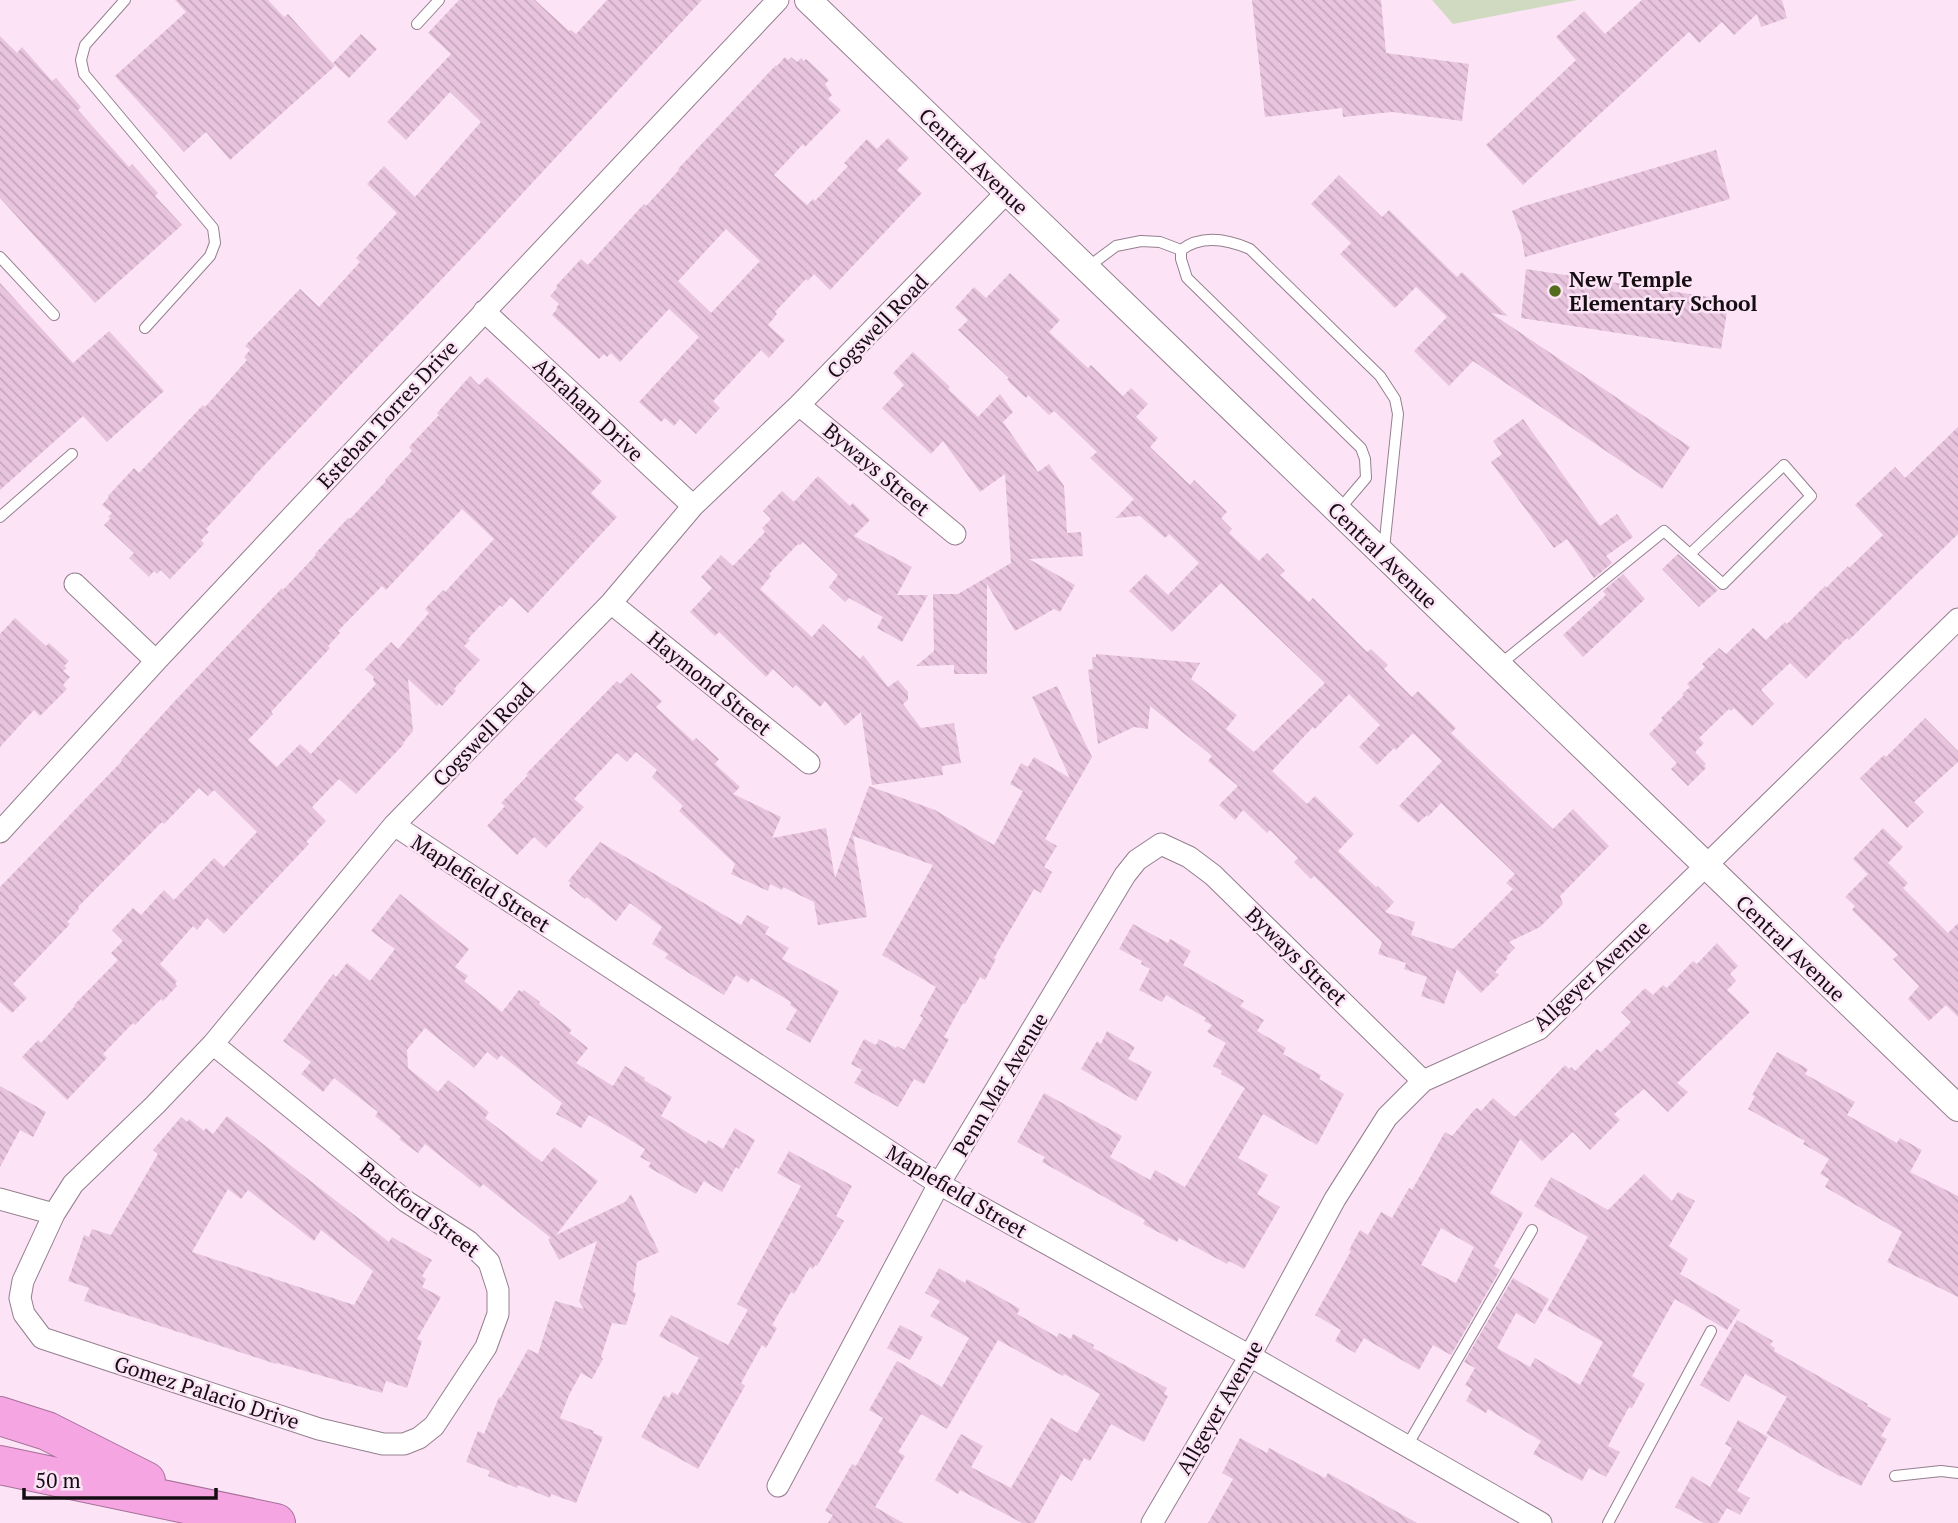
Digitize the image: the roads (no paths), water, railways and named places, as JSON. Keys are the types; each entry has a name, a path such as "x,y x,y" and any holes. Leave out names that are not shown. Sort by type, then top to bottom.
{"highway":[{"path":"0,1416 47,1431 192,1505"},
{"path":"0,1465 276,1523"}],"street":[{"name":"Esteban Torres Drive","path":"0,832 156,661 778,0"},
{"name":"Central Avenue","path":"808,0 1706,866 1955,1099"},
{"name":"Cogswell Road","path":"24,1314 20,1298 23,1281 54,1214 73,1184 155,1105 213,1044 394,825 611,603 694,506 799,405 1006,192"},
{"name":"Abraham Drive","path":"484,311 694,506"},
{"name":"Byways Street","path":"799,405 955,534"},
{"path":"75,584 156,661"},
{"name":"Haymond Street","path":"611,603 809,763"},
{"name":"Allgeyer Avenue","path":"1152,1523 1250,1356 1342,1187 1387,1117 1423,1081 1539,1029 1958,619"},
{"name":"Maplefield Street","path":"394,825 939,1184 1250,1356 1541,1523"},
{"name":"Byways Street","path":"1161,844 1189,857 1213,874 1423,1081"},
{"name":"Penn Mar Avenue","path":"778,1486 939,1184 1125,874 1137,860 1161,844"},
{"name":"Backford Street","path":"213,1044 407,1202 468,1241 489,1262 498,1290 498,1314 486,1347 434,1426 419,1438 404,1444"},
{"path":"0,1199 54,1214"},
{"name":"Gomez Palacio Drive","path":"24,1314 42,1338 319,1429 374,1443 404,1444"}],"lane":[{"path":"125,0 85,45 81,60 84,74 213,228 215,243 210,256 145,328"},
{"path":"417,24 439,0"},
{"path":"1181,250 1191,242 1208,239 1235,242 1250,249 1380,376 1395,399 1398,414 1384,556"},
{"path":"1085,269 1116,246 1129,243 1160,242 1181,250"},
{"path":"1181,250 1181,259 1188,278 1362,448 1366,478 1338,511"},
{"path":"0,257 54,315"},
{"path":"0,517 72,454"},
{"path":"1498,666 1664,531 1723,584 1811,496 1784,465 1690,554"},
{"path":"1407,1446 1532,1230"},
{"path":"1608,1523 1711,1331"},
{"path":"1895,1476 1941,1471 1958,1474"}],"place":[{"name":"New Temple Elementary School","path":"1555,291"}]}
